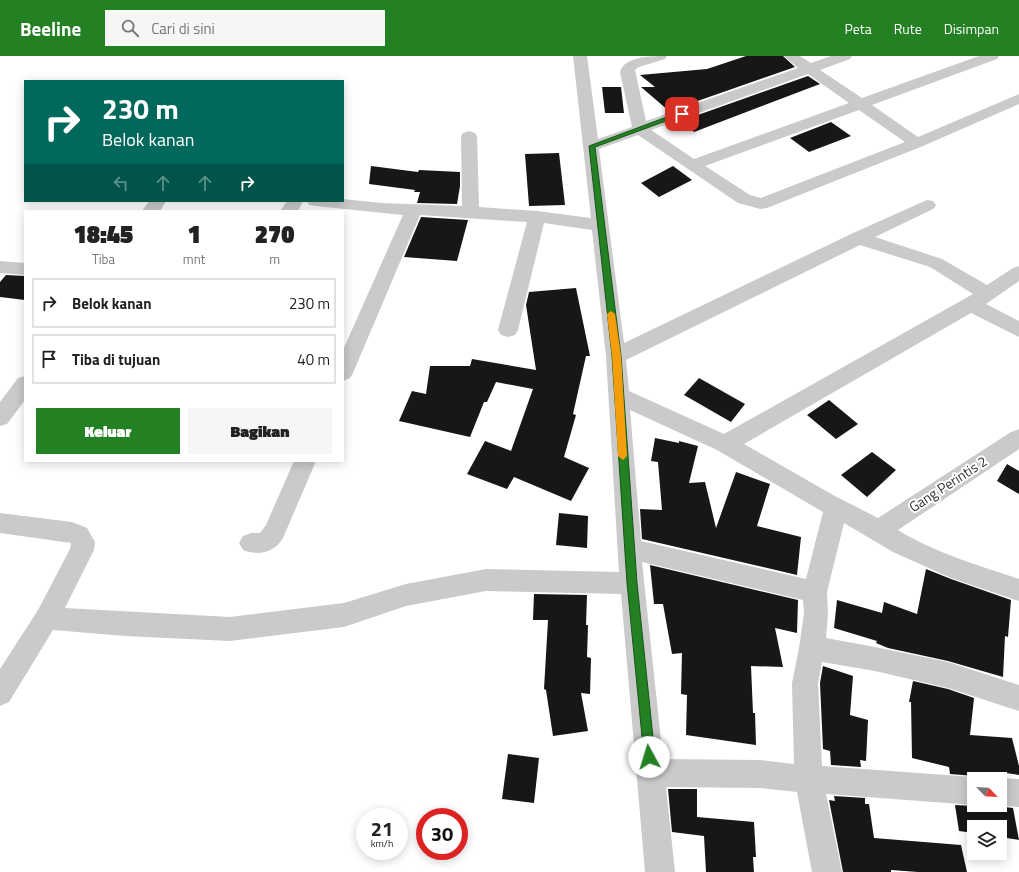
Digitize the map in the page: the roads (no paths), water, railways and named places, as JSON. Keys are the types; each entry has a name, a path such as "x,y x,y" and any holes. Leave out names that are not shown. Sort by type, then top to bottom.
{"street":[{"path":"580,56 616,356 632,583 660,872"},
{"path":"660,56 634,64 628,68 627,72 640,129 744,199 760,204 767,203 917,143 1019,98"},
{"path":"791,56 917,143"},
{"path":"592,146 845,56"},
{"path":"692,165 992,56"},
{"path":"469,136 471,212"},
{"path":"324,202 381,208 471,212 536,217 601,225"},
{"path":"616,356 927,205"},
{"path":"344,371 414,210"},
{"path":"508,330 536,217"},
{"path":"857,238 936,263 987,294"},
{"path":"0,267 24,269"},
{"path":"725,444 971,305 1019,272"},
{"path":"971,305 1019,330"},
{"path":"0,418 24,385"},
{"path":"618,395 725,444 901,545 952,567 1019,590"},
{"name":"Gang Perintis 2","path":"878,531 1019,438"},
{"path":"251,543 259,544 266,542 276,531 305,462"},
{"path":"827,872 809,779 805,683 812,648 816,613 815,592 836,508"},
{"path":"0,524 72,532 79,536 83,542 82,550 47,618 0,694"},
{"path":"630,549 679,559 815,592"},
{"path":"47,618 124,624 230,629 344,616 406,594 486,580 632,583"},
{"path":"812,648 876,659 948,675 1019,698"},
{"path":"651,773 759,774 967,790"},
{"path":"1007,792 1019,793"}]}
